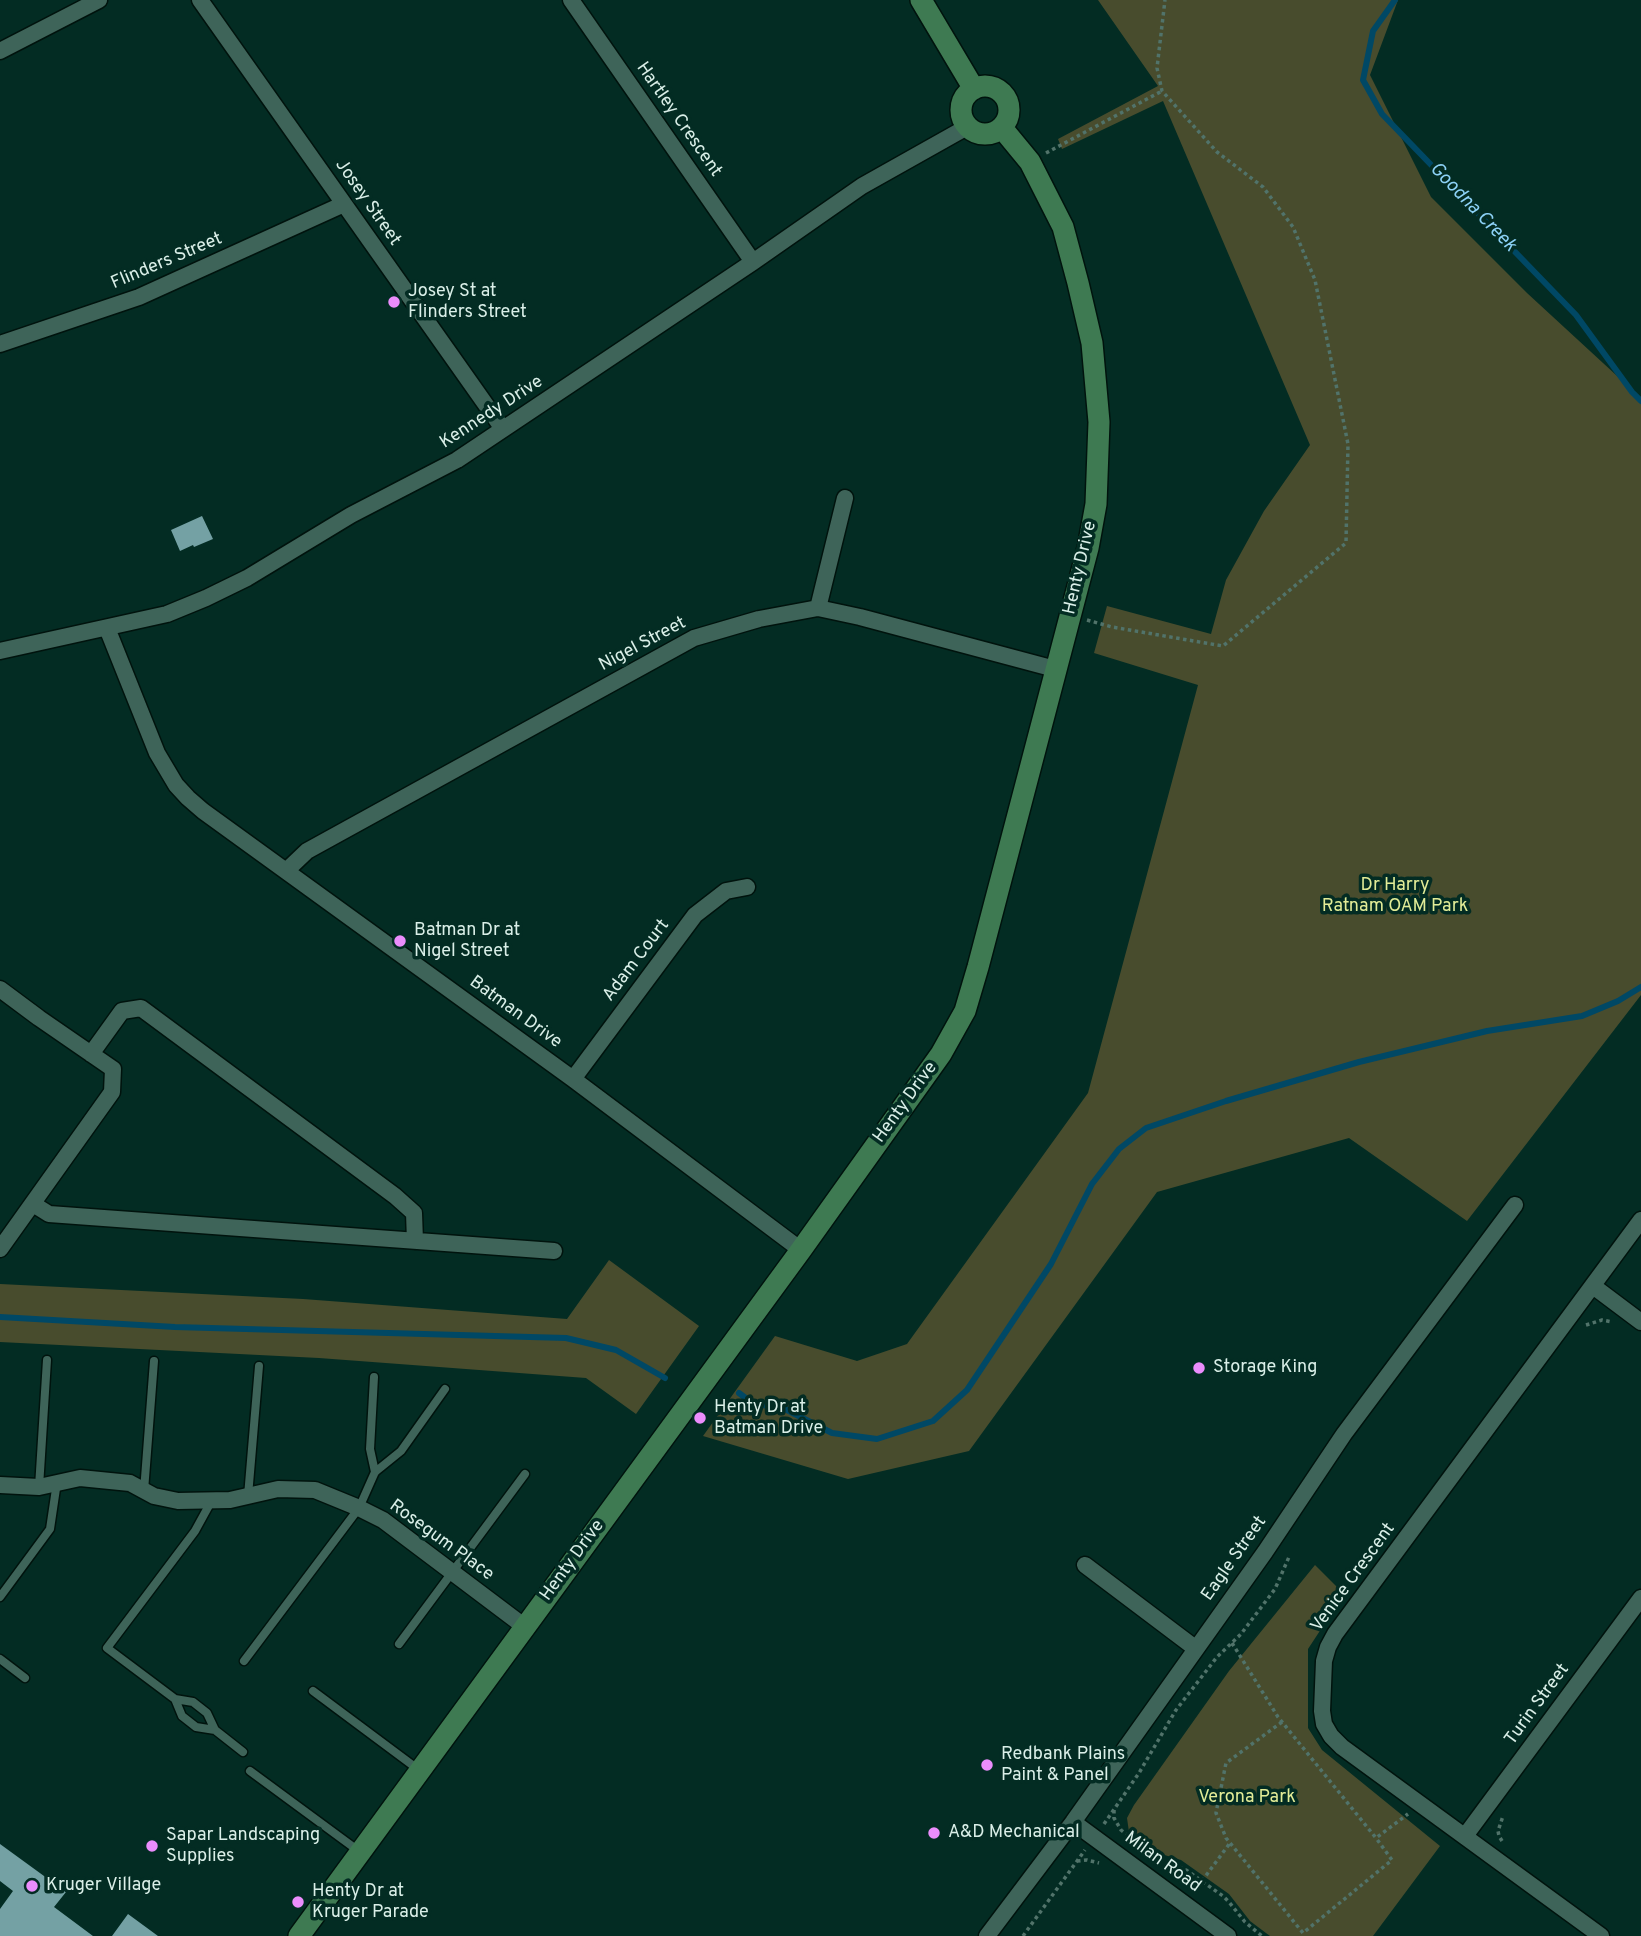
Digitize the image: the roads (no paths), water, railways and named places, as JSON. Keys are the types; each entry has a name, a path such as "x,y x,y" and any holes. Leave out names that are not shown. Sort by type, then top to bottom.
{"street":[{"path":"0,51 99,0"},
{"name":"Josey Street","path":"200,0 503,429"},
{"name":"Hartley Crescent","path":"571,0 753,262"},
{"path":"921,0 974,89"},
{"path":"986,86 1003,93 1010,111 1002,128 984,135 967,127 961,109 965,97 974,89 986,86"},
{"name":"Kennedy Drive","path":"0,651 167,614 247,578 351,515 457,460 862,186 967,127"},
{"name":"Henty Drive","path":"299,1936 801,1250 942,1054 965,1012 1088,548 1096,504 1099,422 1092,343 1078,283 1063,227 1030,162 1002,128"},
{"name":"Flinders Street","path":"0,344 139,298 344,204"},
{"path":"818,608 845,498"},
{"name":"Nigel Street","path":"286,871 307,851 694,638 759,619 818,608 1055,669"},
{"name":"Batman Drive","path":"107,628 157,753 176,785 203,811 573,1079 801,1250"},
{"name":"Adam Court","path":"573,1079 695,915 726,891 747,887"},
{"path":"0,989 113,1069 112,1092 0,1249"},
{"path":"91,1054 122,1011 141,1008 395,1196 414,1213 415,1241"},
{"path":"33,1203 49,1214 554,1251"},
{"name":"Eagle Street","path":"988,1936 1073,1822 1265,1552 1345,1434 1515,1205"},
{"name":"Venice Crescent","path":"1601,1936 1342,1747 1324,1724 1324,1661 1335,1634 1641,1220"},
{"path":"1593,1286 1641,1322"},
{"name":"Rosegum Place","path":"0,1485 38,1487 80,1478 130,1483 154,1496 178,1501 229,1500 278,1489 315,1490 383,1520 525,1627"},
{"path":"1084,1565 1195,1648"},
{"name":"Turin Street","path":"1465,1836 1641,1598"},
{"name":"Milan Road","path":"1073,1822 1228,1936"}],"lane":[{"path":"38,1487 47,1360"},
{"path":"144,1490 155,1361"},
{"path":"248,1496 259,1366"},
{"path":"374,1377 370,1449 375,1472"},
{"path":"244,1661 359,1508 375,1472 401,1451 445,1389"},
{"path":"400,1644 525,1474"},
{"path":"0,1597 50,1529 57,1482"},
{"path":"212,1500 195,1531 107,1648 175,1699 193,1702 207,1713 215,1730 243,1752"},
{"path":"0,1659 25,1678"},
{"path":"313,1691 419,1770"},
{"path":"175,1699 181,1716 196,1727 215,1730"},
{"path":"250,1771 360,1852"}],"waterway":[{"name":"Goodna Creek","path":"1395,0 1373,31 1363,80 1382,114 1576,315 1641,401"},
{"path":"739,1393 752,1403 785,1409 832,1433 877,1439 933,1421 967,1390 1051,1264 1092,1184 1119,1149 1146,1128 1226,1101 1359,1062 1487,1031 1582,1016 1618,1001 1641,987"},
{"path":"0,1317 175,1327 566,1338 616,1350 665,1378"}],"place":[{"name":"Josey St at Flinders Street","path":"394,302"},
{"name":"Batman Dr at Nigel Street","path":"400,941"},
{"name":"Storage King","path":"1199,1368"},
{"name":"Henty Dr at Batman Drive","path":"700,1418"},
{"name":"Redbank Plains Paint & Panel","path":"987,1765"},
{"name":"A&D Mechanical","path":"934,1833"},
{"name":"Sapar Landscaping Supplies","path":"152,1846"},
{"name":"Kruger Village","path":"32,1886"},
{"name":"Henty Dr at Kruger Parade","path":"298,1902"}],"park label":[{"name":"Dr Harry Ratnam OAM Park","path":"1395,896"},
{"name":"Verona Park","path":"1247,1798"}]}
